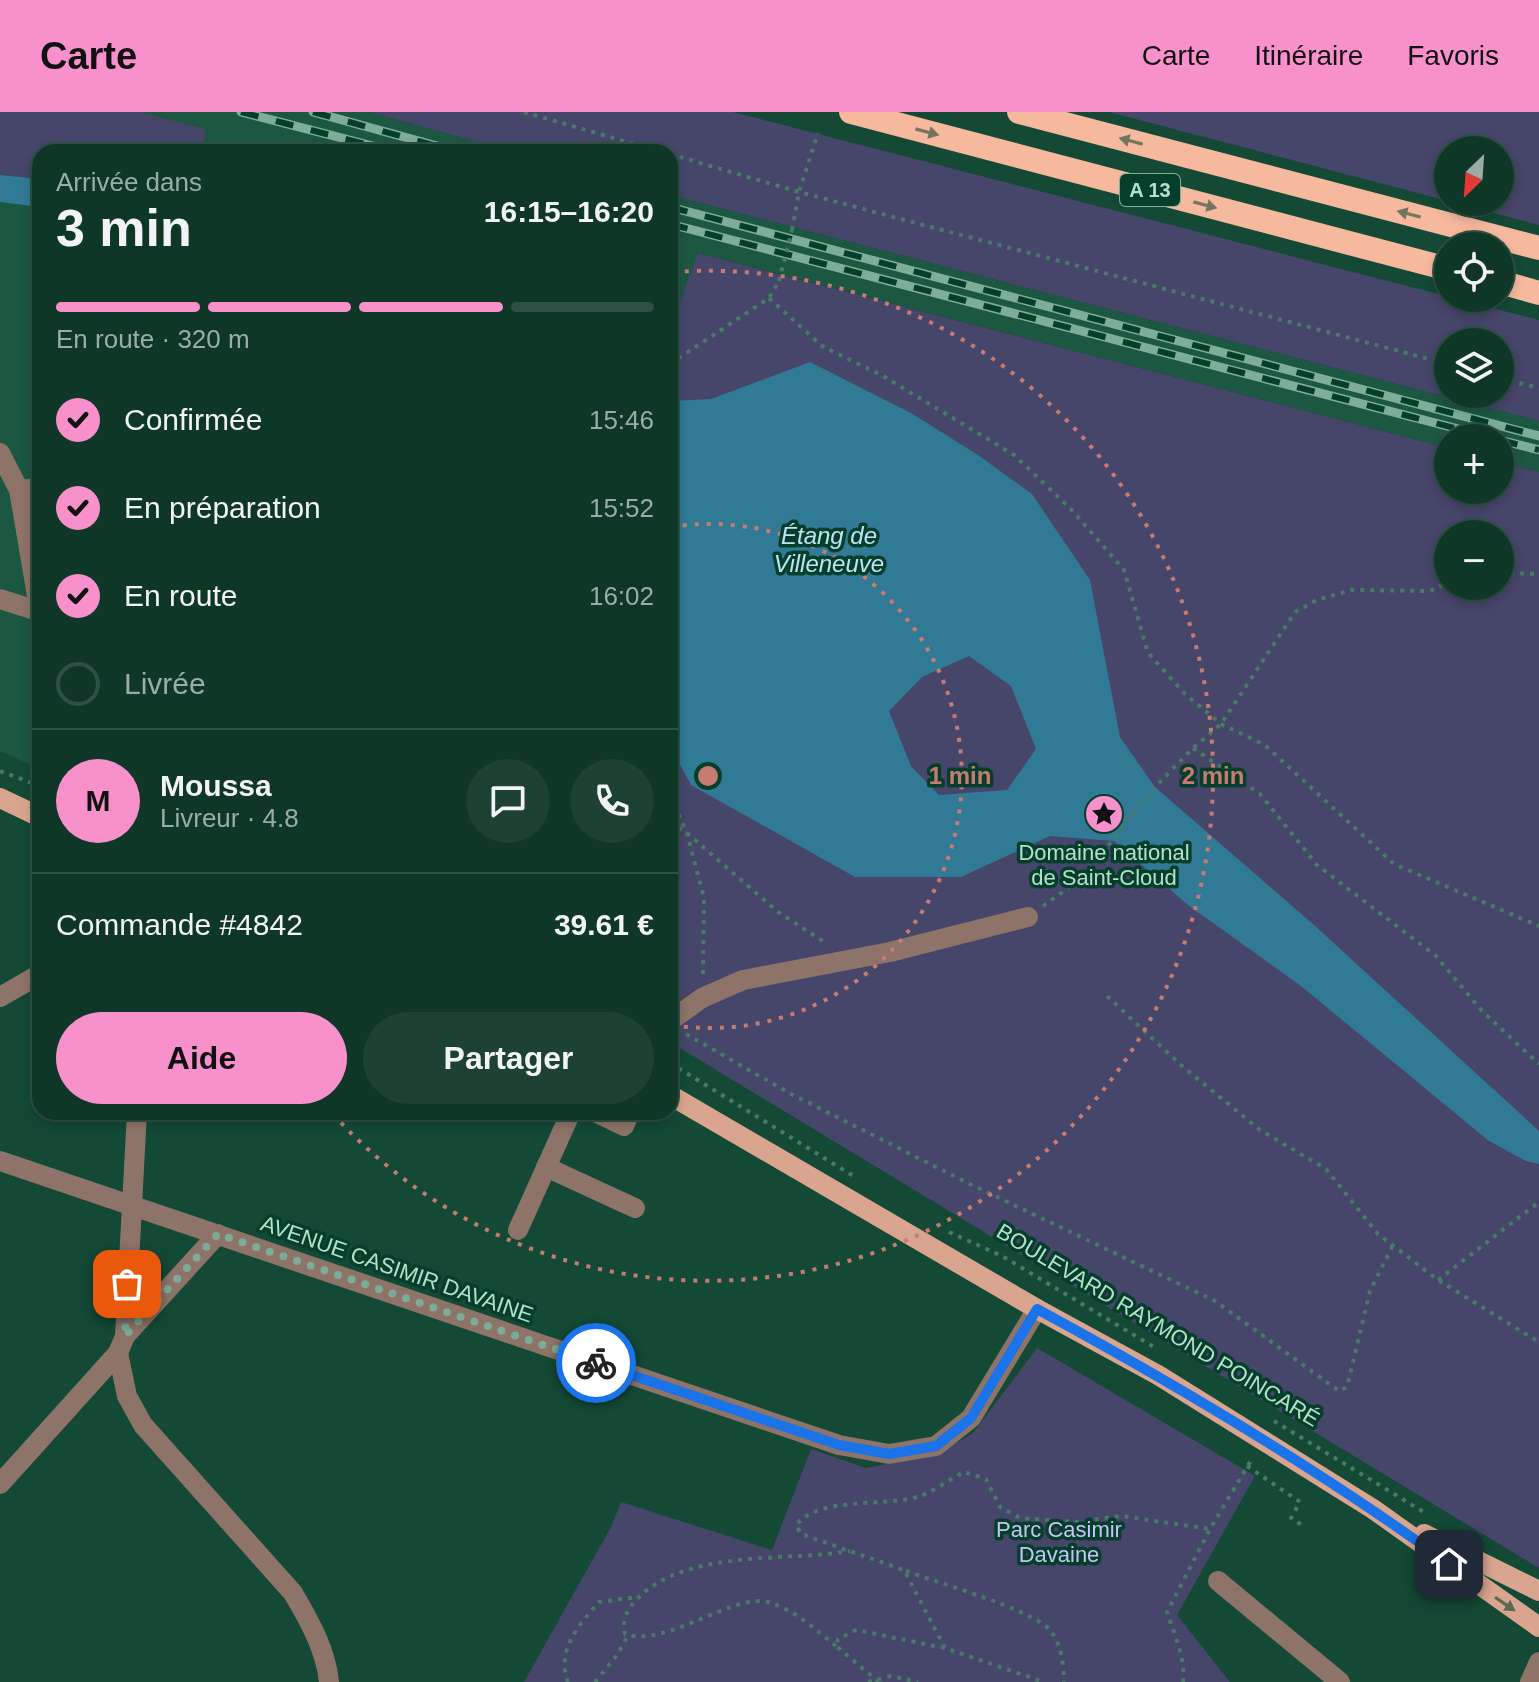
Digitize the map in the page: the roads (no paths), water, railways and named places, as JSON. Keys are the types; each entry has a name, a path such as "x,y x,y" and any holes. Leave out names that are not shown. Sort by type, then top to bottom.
{"highway":[{"name":"A 13","path":"851,112 1434,265"},
{"name":"A 13","path":"1019,112 1539,248"},
{"path":"1514,286 1539,293"}],"main road":[{"path":"0,798 32,813"},
{"name":"BOULEVARD RAYMOND POINCARÉ","path":"678,1100 1037,1309 1158,1375 1373,1509 1539,1627"},
{"name":"BOULEVARD RAYMOND POINCARÉ","path":"1373,1509 1539,1591"}],"street":[{"path":"0,453 19,490 32,567"},
{"path":"19,490 32,489"},
{"path":"0,599 32,606"},
{"path":"678,1023 702,998 743,980 852,960 1028,917"},
{"path":"0,997 32,979"},
{"path":"136,1120 121,1345 127,1396 143,1425 293,1593 327,1663 329,1682"},
{"path":"518,1230 567,1120"},
{"path":"612,1120 624,1126 627,1120"},
{"name":"AVENUE CASIMIR DAVAINE","path":"0,1161 839,1445 889,1454 936,1446 971,1418 1037,1309"},
{"path":"546,1167 635,1208"},
{"path":"0,1484 218,1234"},
{"path":"1218,1581 1340,1682"},
{"path":"1530,1682 1539,1662"}],"water":[{"path":"0,175 32,178 32,206 0,202"},
{"name":"Étang de Villeneuve","path":"810,362 911,413 1032,494 1090,580 1120,737 1155,787 1314,925 1539,1131 1539,1164 1526,1161 1489,1141 1301,986 1188,905 1114,841 1050,836 961,877 855,877 691,785 678,761 678,401 711,399","holes":["969,656 1011,686 1036,749 1007,790 939,795 911,766 889,711 922,677"]}],"railway":[{"path":"241,112 365,144"},
{"path":"313,112 430,144"},
{"path":"678,209 1539,436"},
{"path":"678,226 1439,424"},
{"path":"1514,444 1539,450"}],"place":[{"name":"Domaine national de Saint-Cloud","path":"1104,814"}],"park label":[{"name":"Parc Casimir Davaine","path":"1059,1542"}]}
